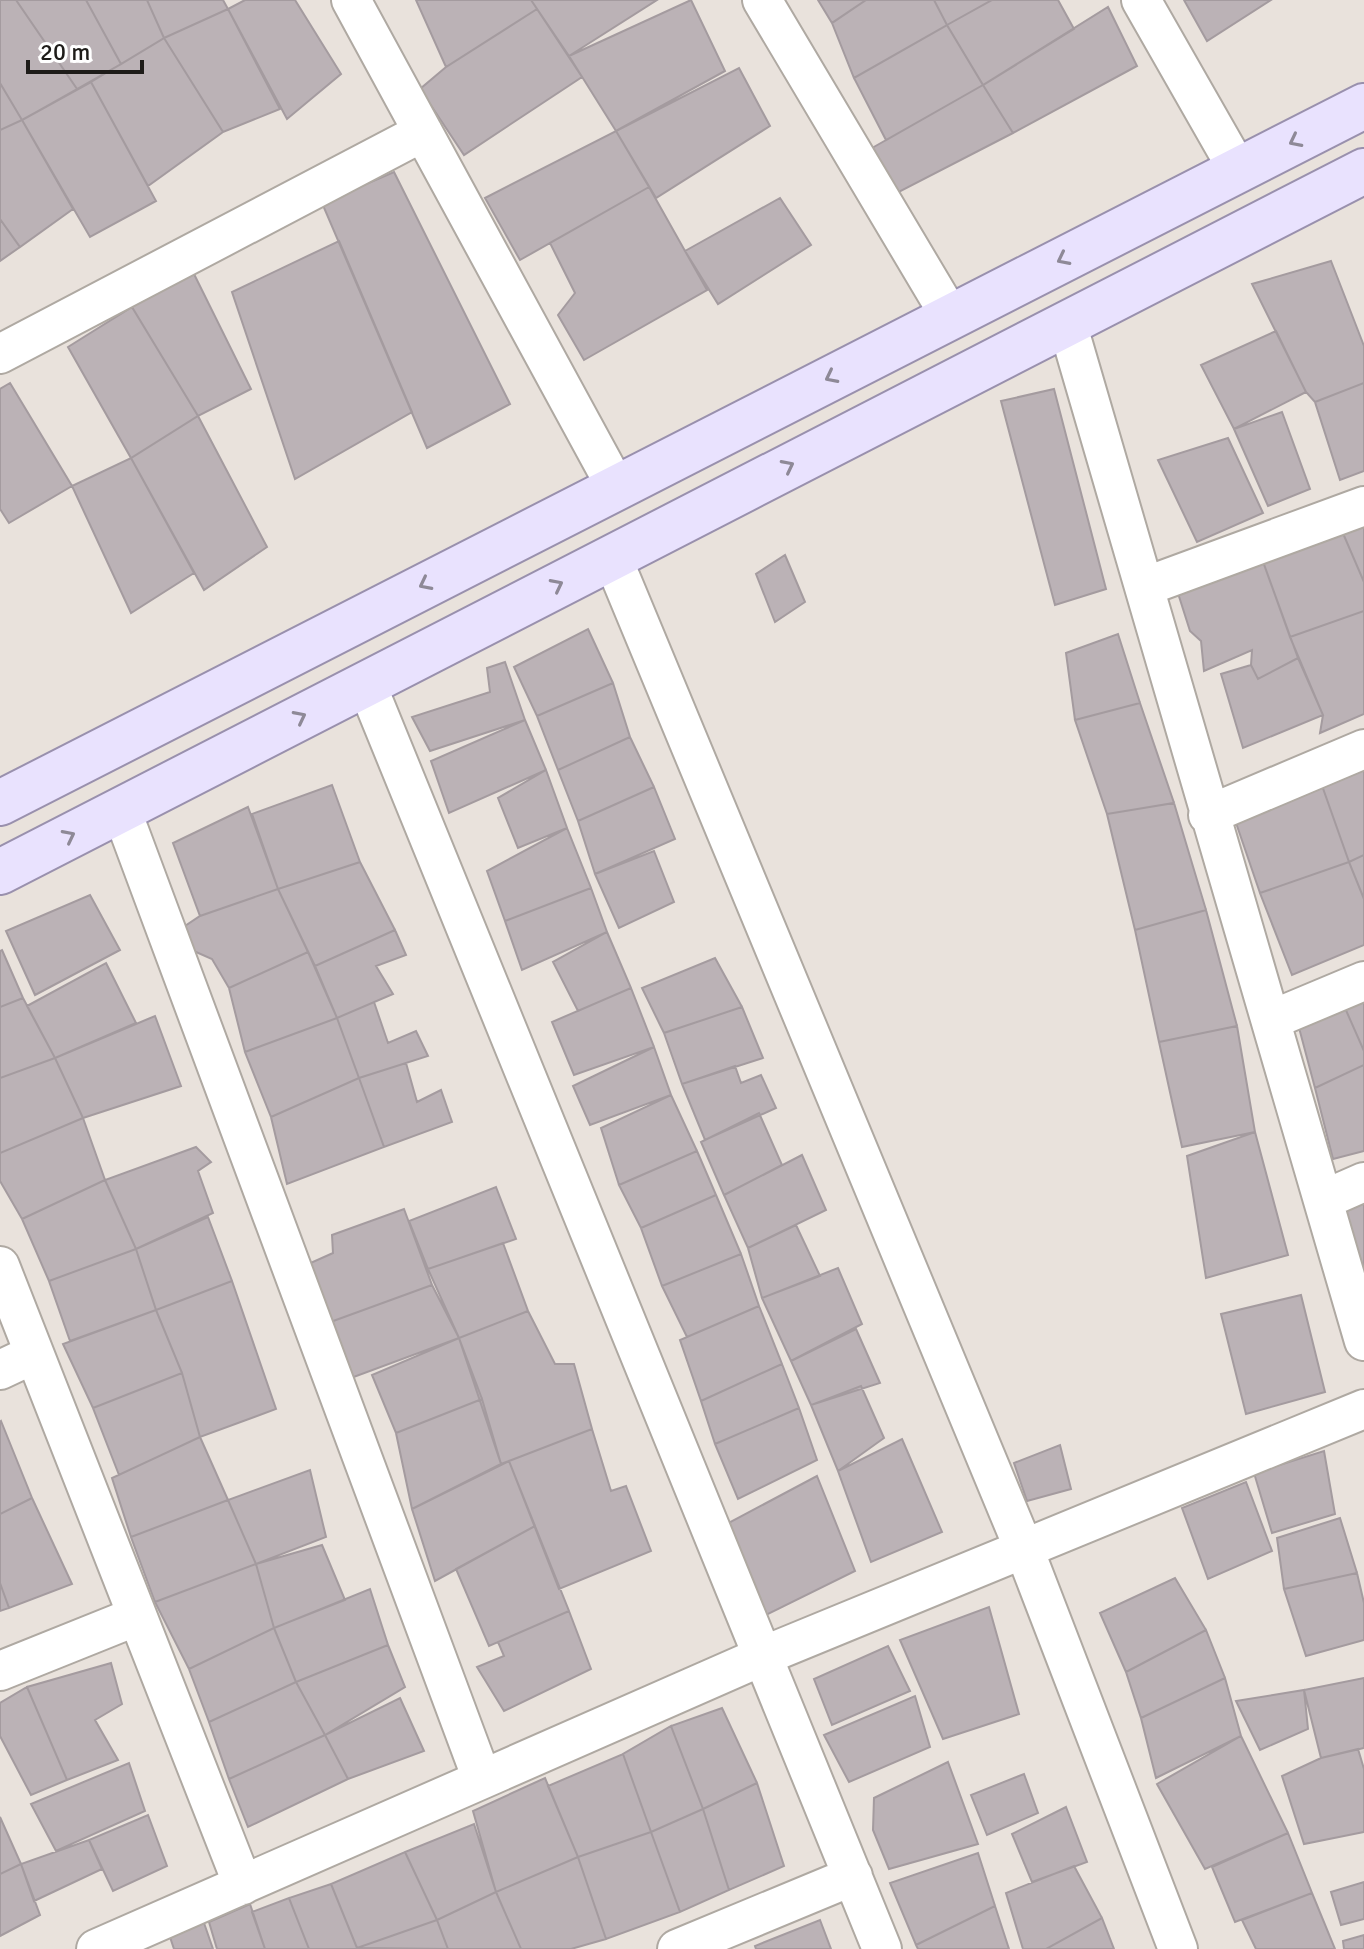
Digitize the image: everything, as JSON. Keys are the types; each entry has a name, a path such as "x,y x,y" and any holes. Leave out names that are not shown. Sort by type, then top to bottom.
{"main road":[{"path":"0,803 1364,106"},
{"path":"0,872 1364,171"},
{"path":"477,557 505,613"}],"street":[{"path":"351,0 616,487"},
{"path":"762,0 950,316"},
{"path":"1141,0 1238,170"},
{"path":"0,354 423,132"},
{"path":"1067,323 1208,815 1364,1341"},
{"path":"1144,587 1364,506"},
{"path":"612,557 1024,1549 1178,1949"},
{"path":"366,683 882,1949"},
{"path":"1208,815 1364,749"},
{"path":"121,809 482,1779"},
{"path":"1271,1020 1364,981"},
{"path":"1323,1200 1364,1182"},
{"path":"0,1266 243,1885"},
{"path":"0,1370 34,1354"},
{"path":"96,1949 763,1656 1364,1409"},
{"path":"0,1671 137,1616"},
{"path":"677,1949 853,1876"}],"building":[{"path":"0,0 16,0 77,89 22,120 0,83"},
{"path":"16,0 86,0 121,64 77,89"},
{"path":"86,0 147,0 164,38 121,64"},
{"path":"147,0 223,0 228,9 164,38"},
{"path":"245,0 295,0 341,74 287,119 228,9"},
{"path":"416,0 531,0 537,9 446,67"},
{"path":"531,0 657,0 569,56"},
{"path":"691,0 725,71 616,131 569,56"},
{"path":"818,0 866,0 832,23"},
{"path":"866,0 934,0 947,25 854,78 832,23"},
{"path":"934,0 992,0 947,25"},
{"path":"992,0 1058,0 1074,29 983,85 947,25"},
{"path":"1184,0 1271,0 1207,41"},
{"path":"1108,7 1137,66 1013,133 983,85"},
{"path":"228,9 280,109 223,132 164,38"},
{"path":"537,9 582,77 464,155 420,89 446,67"},
{"path":"947,25 983,85 886,140 854,78"},
{"path":"164,38 223,132 148,186 91,82"},
{"path":"739,68 770,126 656,198 616,131"},
{"path":"91,82 156,201 90,237 22,120"},
{"path":"0,83 22,120 0,130"},
{"path":"983,85 1013,133 891,196 865,152"},
{"path":"22,120 73,209 20,247 0,219 0,130"},
{"path":"616,131 649,187 520,260 485,198"},
{"path":"394,172 510,404 427,448 322,203"},
{"path":"649,187 707,290 584,360 558,315 575,293 550,243"},
{"path":"780,198 811,245 718,304 685,251"},
{"path":"0,219 20,247 0,261"},
{"path":"339,241 412,412 295,479 232,292"},
{"path":"1331,261 1364,346 1364,383 1315,402 1306,392 1252,284"},
{"path":"193,272 251,389 198,416 132,307"},
{"path":"132,307 198,416 131,458 68,347"},
{"path":"1276,331 1306,392 1234,429 1201,365"},
{"path":"10,383 72,486 9,523 0,509 0,389"},
{"path":"1364,383 1364,471 1340,480 1315,402"},
{"path":"1054,389 1106,589 1055,605 1001,401"},
{"path":"1282,412 1310,489 1268,506 1234,429"},
{"path":"198,416 267,547 204,590 131,458"},
{"path":"1228,438 1263,513 1197,542 1158,460"},
{"path":"131,458 194,573 131,613 72,486"},
{"path":"1364,515 1364,582 1339,524"},
{"path":"1339,524 1364,582 1364,611 1290,637 1261,556"},
{"path":"785,555 805,602 775,622 756,574"},
{"path":"1261,556 1298,658 1258,679 1251,665 1252,650 1204,671 1201,641 1190,631 1177,590"},
{"path":"1364,611 1364,714 1320,733 1323,715 1290,637"},
{"path":"588,629 613,683 537,716 514,667"},
{"path":"1118,634 1140,703 1075,720 1066,653"},
{"path":"1298,658 1323,715 1243,748 1221,674 1251,665 1258,679"},
{"path":"505,662 525,720 430,751 412,717 490,692 487,668"},
{"path":"613,683 630,737 558,770 537,716"},
{"path":"1140,703 1174,803 1107,814 1075,720"},
{"path":"525,720 546,770 449,813 431,761"},
{"path":"630,737 654,787 578,821 558,770"},
{"path":"1360,760 1364,771 1364,855 1349,862 1319,777"},
{"path":"546,770 567,828 518,848 498,798"},
{"path":"1319,777 1349,862 1260,893 1233,814"},
{"path":"332,785 360,862 278,889 252,814"},
{"path":"654,787 675,839 595,874 578,821"},
{"path":"1174,803 1206,910 1135,930 1107,814"},
{"path":"248,807 278,889 200,916 173,843"},
{"path":"567,828 591,888 505,921 487,871"},
{"path":"654,851 674,902 619,928 595,874"},
{"path":"1364,855 1364,899 1349,862"},
{"path":"360,862 395,930 315,966 278,889"},
{"path":"1349,862 1364,899 1364,945 1292,975 1260,893"},
{"path":"591,888 607,932 522,970 505,921"},
{"path":"278,889 308,952 229,988 212,959 187,948 185,926 200,916"},
{"path":"90,895 120,950 35,995 6,931"},
{"path":"1206,910 1237,1026 1159,1042 1135,930"},
{"path":"395,930 406,955 376,966 393,994 337,1018 315,966"},
{"path":"607,932 631,988 578,1011 553,962"},
{"path":"0,951 23,998 0,1007"},
{"path":"308,952 337,1018 245,1052 229,988"},
{"path":"715,958 742,1007 664,1033 642,988"},
{"path":"106,963 136,1023 55,1058 27,1006"},
{"path":"631,988 654,1047 574,1075 552,1022"},
{"path":"23,998 55,1058 0,1078 0,1007"},
{"path":"1364,999 1364,1051 1345,1008"},
{"path":"374,1002 388,1043 416,1031 428,1056 359,1078 337,1018"},
{"path":"742,1007 763,1058 682,1084 664,1033"},
{"path":"1345,1008 1364,1051 1364,1065 1315,1088 1298,1024"},
{"path":"155,1016 181,1086 83,1118 55,1058"},
{"path":"337,1018 359,1078 271,1117 245,1052"},
{"path":"1237,1026 1255,1132 1182,1147 1159,1042"},
{"path":"654,1047 671,1095 590,1125 573,1086"},
{"path":"55,1058 83,1118 0,1153 0,1078"},
{"path":"406,1063 417,1102 441,1090 452,1122 384,1147 359,1078"},
{"path":"1364,1065 1364,1151 1333,1159 1315,1088"},
{"path":"735,1066 741,1083 761,1075 776,1108 705,1140 682,1084"},
{"path":"359,1078 384,1147 287,1184 271,1117"},
{"path":"671,1095 697,1151 619,1185 601,1128"},
{"path":"759,1113 782,1165 724,1195 701,1142"},
{"path":"83,1118 105,1180 22,1219 0,1181 0,1153"},
{"path":"1255,1132 1288,1255 1206,1278 1187,1156"},
{"path":"196,1147 211,1162 198,1171 213,1213 136,1249 105,1180"},
{"path":"697,1151 716,1195 641,1228 619,1185"},
{"path":"802,1155 826,1210 748,1248 724,1195"},
{"path":"105,1180 136,1249 49,1281 22,1219"},
{"path":"496,1187 516,1239 428,1269 409,1221"},
{"path":"716,1195 741,1254 662,1286 641,1228"},
{"path":"1364,1195 1364,1279 1342,1205"},
{"path":"404,1209 432,1285 325,1324 306,1265 333,1253 332,1235"},
{"path":"208,1217 232,1281 156,1310 136,1249"},
{"path":"796,1225 820,1276 762,1298 748,1248"},
{"path":"503,1243 528,1311 459,1338 428,1269"},
{"path":"136,1249 156,1310 70,1341 49,1281"},
{"path":"741,1254 759,1306 687,1337 662,1286"},
{"path":"838,1268 862,1324 791,1361 762,1298"},
{"path":"232,1281 276,1409 200,1437 182,1373 156,1310"},
{"path":"432,1285 459,1338 351,1378 325,1324"},
{"path":"1301,1295 1325,1392 1246,1414 1221,1314"},
{"path":"759,1306 782,1364 701,1401 680,1340"},
{"path":"156,1310 182,1373 93,1408 63,1344"},
{"path":"528,1311 555,1364 574,1364 592,1429 501,1464 459,1338"},
{"path":"856,1329 880,1383 811,1405 791,1361"},
{"path":"459,1338 482,1399 396,1433 372,1375"},
{"path":"782,1364 799,1408 715,1444 701,1401"},
{"path":"182,1373 200,1437 119,1475 93,1408"},
{"path":"861,1386 884,1438 838,1471 811,1405"},
{"path":"482,1399 501,1464 412,1509 396,1433"},
{"path":"799,1408 817,1460 738,1499 715,1444"},
{"path":"0,1422 32,1498 0,1514"},
{"path":"592,1429 611,1491 626,1486 651,1551 559,1589 509,1461"},
{"path":"200,1437 228,1500 131,1537 112,1478"},
{"path":"902,1439 942,1532 871,1562 838,1471"},
{"path":"1060,1445 1071,1489 1027,1501 1014,1463"},
{"path":"1324,1451 1335,1514 1272,1533 1254,1473"},
{"path":"509,1461 535,1526 435,1581 412,1509"},
{"path":"310,1470 326,1537 256,1564 228,1500"},
{"path":"817,1476 855,1571 764,1616 723,1526"},
{"path":"1246,1482 1272,1551 1208,1579 1182,1508"},
{"path":"32,1498 72,1584 9,1608 0,1583 0,1514"},
{"path":"228,1500 256,1564 155,1602 131,1537"},
{"path":"1340,1518 1357,1573 1284,1589 1277,1538"},
{"path":"535,1526 569,1611 489,1646 456,1569"},
{"path":"322,1545 345,1600 274,1628 256,1564"},
{"path":"256,1564 274,1628 189,1669 155,1602"},
{"path":"1357,1573 1364,1603 1364,1640 1306,1656 1284,1589"},
{"path":"1175,1578 1206,1630 1126,1672 1100,1613"},
{"path":"0,1583 9,1608 0,1611"},
{"path":"370,1589 388,1645 296,1682 274,1628"},
{"path":"989,1607 1019,1714 943,1739 900,1640"},
{"path":"569,1611 591,1669 504,1711 477,1667 504,1656 498,1642"},
{"path":"274,1628 296,1682 209,1722 189,1669"},
{"path":"1206,1630 1225,1678 1141,1718 1126,1672"},
{"path":"388,1645 405,1687 325,1735 296,1682"},
{"path":"888,1646 910,1691 832,1725 814,1679"},
{"path":"111,1663 122,1704 95,1720 118,1760 67,1780 27,1687"},
{"path":"1225,1678 1241,1736 1156,1778 1141,1718"},
{"path":"1364,1678 1364,1748 1321,1758 1304,1690"},
{"path":"296,1682 325,1735 229,1779 209,1722"},
{"path":"27,1687 67,1780 31,1795 0,1736 0,1703"},
{"path":"1304,1690 1308,1729 1260,1750 1236,1701"},
{"path":"915,1696 930,1747 849,1782 824,1735"},
{"path":"400,1698 424,1751 348,1779 325,1735"},
{"path":"722,1708 757,1783 703,1809 671,1726"},
{"path":"671,1726 703,1809 651,1832 623,1754"},
{"path":"325,1735 348,1779 248,1827 229,1779"},
{"path":"1241,1736 1288,1833 1205,1869 1157,1784"},
{"path":"1358,1749 1364,1769 1364,1832 1304,1844 1282,1776 1321,1758"},
{"path":"623,1754 651,1832 578,1857 548,1786"},
{"path":"948,1762 978,1844 889,1869 873,1830 874,1798"},
{"path":"129,1763 145,1811 56,1851 31,1804"},
{"path":"1024,1774 1038,1813 987,1835 971,1795"},
{"path":"545,1778 578,1857 496,1892 473,1811"},
{"path":"757,1783 784,1866 729,1890 703,1809"},
{"path":"1066,1807 1087,1862 1032,1882 1012,1834"},
{"path":"703,1809 729,1890 680,1912 651,1832"},
{"path":"148,1815 167,1866 113,1891 89,1840"},
{"path":"0,1817 21,1864 0,1874"},
{"path":"474,1824 496,1892 437,1920 405,1852"},
{"path":"651,1832 680,1912 606,1939 578,1857"},
{"path":"1288,1833 1312,1893 1235,1922 1212,1867"},
{"path":"89,1840 102,1869 34,1901 21,1864"},
{"path":"405,1852 437,1920 357,1948 331,1884"},
{"path":"978,1853 995,1906 916,1945 890,1883"},
{"path":"578,1857 606,1939 571,1949 521,1949 496,1892"},
{"path":"21,1864 40,1915 0,1936 0,1874"},
{"path":"1074,1866 1102,1918 1046,1949 1023,1949 1006,1893"},
{"path":"1364,1882 1364,1919 1341,1925 1331,1892"},
{"path":"331,1884 356,1949 309,1949 289,1898"},
{"path":"496,1892 521,1949 448,1949 437,1920"},
{"path":"1312,1893 1335,1949 1256,1949 1242,1920"},
{"path":"289,1898 309,1949 265,1949 252,1912"},
{"path":"250,1904 265,1949 217,1949 209,1922"},
{"path":"995,1906 1009,1949 918,1949 916,1945"},
{"path":"1102,1918 1114,1949 1046,1949"},
{"path":"437,1920 448,1949 357,1948"},
{"path":"820,1920 831,1949 756,1949 755,1946"},
{"path":"204,1923 213,1949 174,1949 170,1937"},
{"path":"1364,1935 1364,1949 1344,1949 1343,1941"}]}
